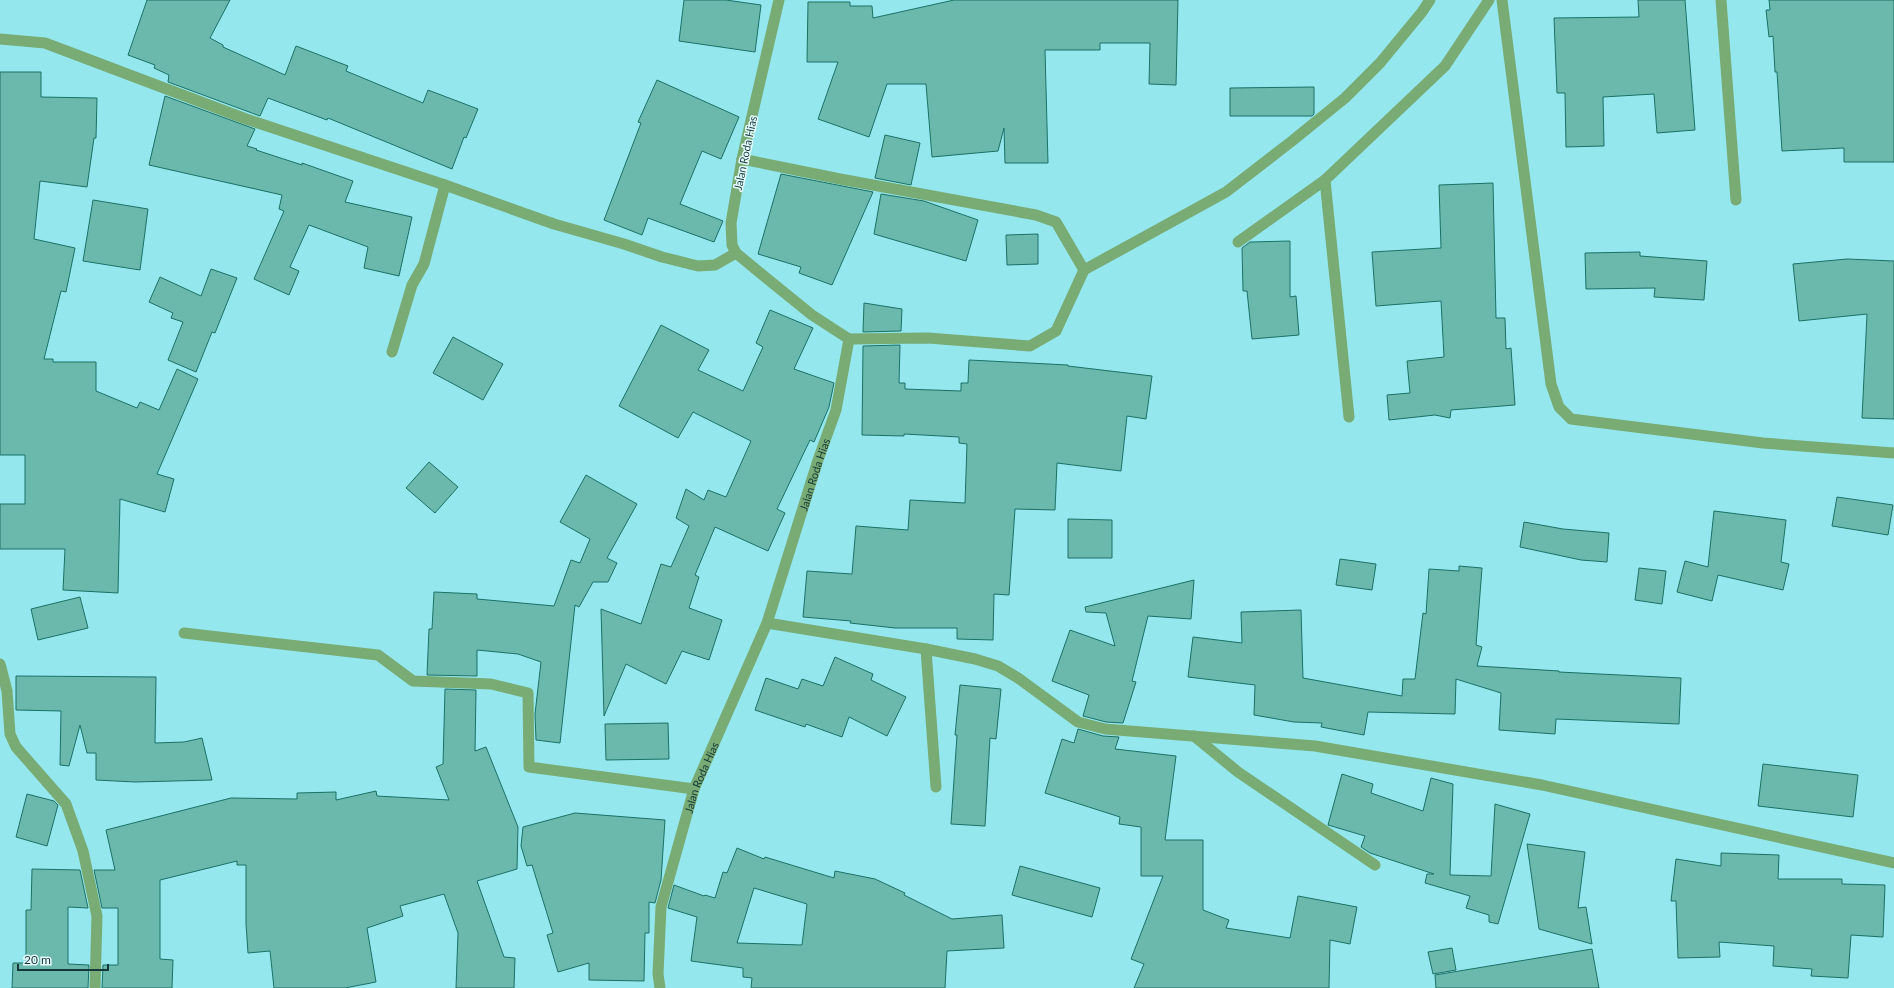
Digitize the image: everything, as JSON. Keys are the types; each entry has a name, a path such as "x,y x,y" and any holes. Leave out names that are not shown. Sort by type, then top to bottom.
{"street":[{"name":"Jalan Roda Hias","path":"736,253 732,245 731,223 742,159 779,0"},
{"path":"0,38 45,43 246,120 445,185 554,224 624,244 662,257 698,266 714,265 736,253 812,315 849,339 928,338 1030,346 1056,331 1084,270 1226,192 1292,141 1345,98 1380,62 1422,12 1430,0"},
{"path":"1238,242 1325,180 1445,66 1489,0"},
{"path":"1502,0 1551,384 1559,407 1571,419 1764,443 1894,453"},
{"path":"1721,0 1736,200"},
{"path":"742,159 840,179 1036,215 1056,222 1084,270"},
{"path":"1325,180 1349,417"},
{"path":"392,352 412,285 424,264 445,185"},
{"name":"Jalan Roda Hias","path":"660,988 658,974 660,908 694,789 767,623 818,460 836,410 849,339"},
{"path":"767,623 926,649 975,659 998,666 1018,678 1078,722 1105,729 1316,746 1542,785 1894,863"},
{"path":"184,633 378,655 413,681 491,684 528,693 529,767 694,789"},
{"path":"926,649 936,787"},
{"path":"0,664 7,691 10,734 16,746 66,804 83,851 97,916 95,988"},
{"path":"1194,736 1238,772 1375,865"}],"building":[{"path":"147,0 230,0 210,38 223,45 223,47 285,75 296,46 348,66 346,71 423,103 428,90 478,109 466,138 464,137 452,169 328,118 327,120 268,98 260,116 168,82 169,75 154,68 155,65 128,55"},
{"path":"684,0 726,0 761,5 755,52 679,41"},
{"path":"954,0 1178,0 1176,85 1149,84 1150,43 1100,43 1100,50 1045,50 1048,163 1005,163 1004,128 998,151 932,157 926,84 887,84 869,137 818,119 838,62 807,62 808,2 850,2 850,6 872,6 873,18"},
{"path":"1638,0 1685,0 1695,130 1657,133 1654,94 1603,97 1604,146 1566,147 1565,93 1557,93 1554,18 1639,17"},
{"path":"1769,0 1894,0 1894,162 1844,162 1844,148 1782,151 1773,36 1769,37 1766,10 1770,10"},
{"path":"0,72 41,72 41,97 97,98 96,138 94,138 87,187 40,181 34,239 75,248 66,292 61,291 44,359 53,359 53,362 96,362 96,391 137,408 140,402 159,410 177,369 198,379 157,474 174,479 165,512 120,499 118,593 63,590 65,549 0,549 0,504 25,504 25,455 0,455"},
{"path":"657,80 739,117 721,159 702,151 680,204 723,221 714,242 648,218 642,235 604,220 641,123 638,122"},
{"path":"1314,87 1314,114 1312,116 1230,116 1230,88"},
{"path":"165,96 255,129 247,146 353,181 345,202 412,217 399,276 364,268 368,247 309,225 290,267 299,271 289,295 254,279 284,211 279,209 282,195 149,165"},
{"path":"885,135 920,143 911,185 875,178"},
{"path":"781,174 873,192 832,285 799,273 801,267 758,254"},
{"path":"1493,183 1496,318 1505,318 1506,349 1511,348 1515,405 1451,410 1450,418 1435,415 1389,420 1387,395 1410,393 1407,361 1444,357 1441,301 1376,306 1372,252 1441,248 1439,185"},
{"path":"881,194 924,201 978,220 966,261 874,234"},
{"path":"93,200 148,209 140,270 83,261"},
{"path":"1038,234 1038,264 1007,265 1006,235"},
{"path":"1290,241 1290,297 1296,296 1299,335 1252,339 1247,291 1243,291 1242,248 1250,242"},
{"path":"1640,252 1640,256 1707,261 1704,300 1654,297 1655,288 1586,289 1585,253"},
{"path":"1847,259 1894,261 1894,419 1862,418 1867,314 1799,321 1793,264"},
{"path":"211,269 237,278 215,333 212,332 196,372 168,360 183,322 171,318 173,313 149,302 160,277 201,296"},
{"path":"864,303 902,309 901,331 863,332"},
{"path":"770,310 813,328 794,369 834,383 829,407 814,442 810,440 777,509 785,513 768,551 715,527 695,575 699,577 689,608 722,620 709,660 682,651 666,684 626,664 604,716 601,609 641,624 661,564 671,567 689,526 676,518 686,489 704,500 708,490 726,497 751,441 693,412 678,438 619,406 661,325 709,350 698,370 743,391 763,347 756,343"},
{"path":"453,337 503,364 483,400 433,373"},
{"path":"900,345 899,383 905,383 905,389 961,391 961,383 968,383 969,360 1068,365 1152,376 1146,419 1127,416 1121,471 1057,463 1055,510 1015,509 1009,595 994,594 993,640 957,639 957,628 895,628 850,623 851,621 803,617 807,571 852,574 856,526 908,530 910,500 965,503 967,444 959,443 959,437 904,434 904,436 862,435 863,346"},
{"path":"429,462 458,487 435,513 406,488"},
{"path":"586,475 637,504 607,558 617,563 608,582 593,582 579,607 575,605 560,743 536,740 535,714 541,662 518,654 477,650 477,676 427,675 429,629 432,629 434,592 477,594 477,599 554,606 571,560 580,563 590,539 560,522"},
{"path":"1837,497 1893,505 1888,535 1832,526"},
{"path":"1714,511 1786,520 1781,562 1789,564 1783,590 1718,575 1712,601 1677,592 1685,561 1708,567"},
{"path":"1068,519 1112,520 1112,558 1068,558"},
{"path":"1524,522 1563,529 1609,533 1607,562 1581,560 1520,547"},
{"path":"1340,559 1376,564 1372,590 1336,585"},
{"path":"1459,566 1482,568 1476,645 1482,647 1477,666 1681,678 1679,724 1556,719 1555,734 1499,730 1501,693 1456,679 1455,714 1368,712 1364,735 1321,727 1322,723 1294,722 1254,715 1255,685 1188,677 1193,637 1242,643 1241,612 1301,610 1303,678 1402,696 1403,679 1415,679 1423,613 1426,614 1429,569 1459,571"},
{"path":"1639,568 1666,571 1662,604 1635,600"},
{"path":"1194,580 1191,619 1148,616 1132,681 1136,682 1123,723 1106,722 1083,716 1089,695 1052,681 1070,630 1115,646 1106,613 1086,612 1085,607"},
{"path":"80,597 88,628 38,640 31,609"},
{"path":"835,657 873,674 871,680 906,697 887,736 849,717 842,737 806,724 805,727 755,710 766,678 798,689 802,679 823,686"},
{"path":"16,676 156,677 155,743 184,742 202,738 212,780 135,782 96,780 96,753 87,753 80,725 69,766 60,765 61,711 16,710"},
{"path":"960,685 1001,689 996,739 990,738 985,826 951,824 957,735 955,735"},
{"path":"445,689 476,690 475,751 486,747 518,827 517,869 477,881 504,957 515,958 514,988 456,988 458,933 444,894 400,906 403,916 367,928 376,982 345,988 274,988 270,951 248,953 246,924 246,865 237,865 237,861 160,880 160,959 173,960 172,988 102,988 103,965 118,965 118,908 102,908 94,870 115,870 106,830 231,798 297,799 297,793 336,792 336,800 376,791 377,796 449,800 436,767 443,764"},
{"path":"668,723 669,759 606,760 605,724"},
{"path":"1078,729 1103,736 1119,737 1115,749 1176,756 1165,840 1203,840 1203,910 1229,920 1226,928 1290,938 1298,896 1357,907 1350,944 1330,940 1329,988 1134,988 1144,964 1131,959 1163,876 1141,876 1141,827 1119,824 1120,817 1045,793 1062,739 1074,743"},
{"path":"1763,764 1858,775 1853,817 1758,806"},
{"path":"1342,774 1373,784 1371,793 1423,811 1431,778 1453,784 1450,875 1491,876 1495,804 1530,814 1498,924 1489,922 1489,915 1466,908 1470,896 1425,883 1427,874 1434,874 1370,853 1361,847 1365,836 1328,825"},
{"path":"27,794 54,801 58,805 47,846 16,837"},
{"path":"575,813 665,820 661,880 655,903 649,902 649,933 645,933 644,981 589,980 589,963 558,972 547,935 553,933 532,865 527,866 521,846 523,827"},
{"path":"1527,844 1585,852 1578,908 1586,907 1592,944 1539,929"},
{"path":"737,848 764,859 765,857 834,878 835,871 875,879 905,893 904,895 952,919 1002,915 1004,948 947,951 945,988 751,988 752,978 743,977 743,968 691,961 697,917 668,908 674,885 704,896 715,898 723,872 727,873","holes":["754,888 807,904 802,945 737,943"]},
{"path":"1721,853 1779,855 1778,879 1842,879 1842,884 1885,885 1883,937 1851,935 1848,978 1811,976 1812,969 1773,966 1774,946 1719,942 1720,957 1678,958 1676,901 1671,901 1676,859 1721,866"},
{"path":"1020,866 1100,888 1092,917 1012,895"},
{"path":"32,869 80,870 88,908 68,907 68,964 89,965 88,988 12,988 13,963 26,963 26,910 31,910"},
{"path":"1452,948 1456,970 1433,974 1428,952"},
{"path":"1592,949 1599,988 1436,988 1435,975"}]}
